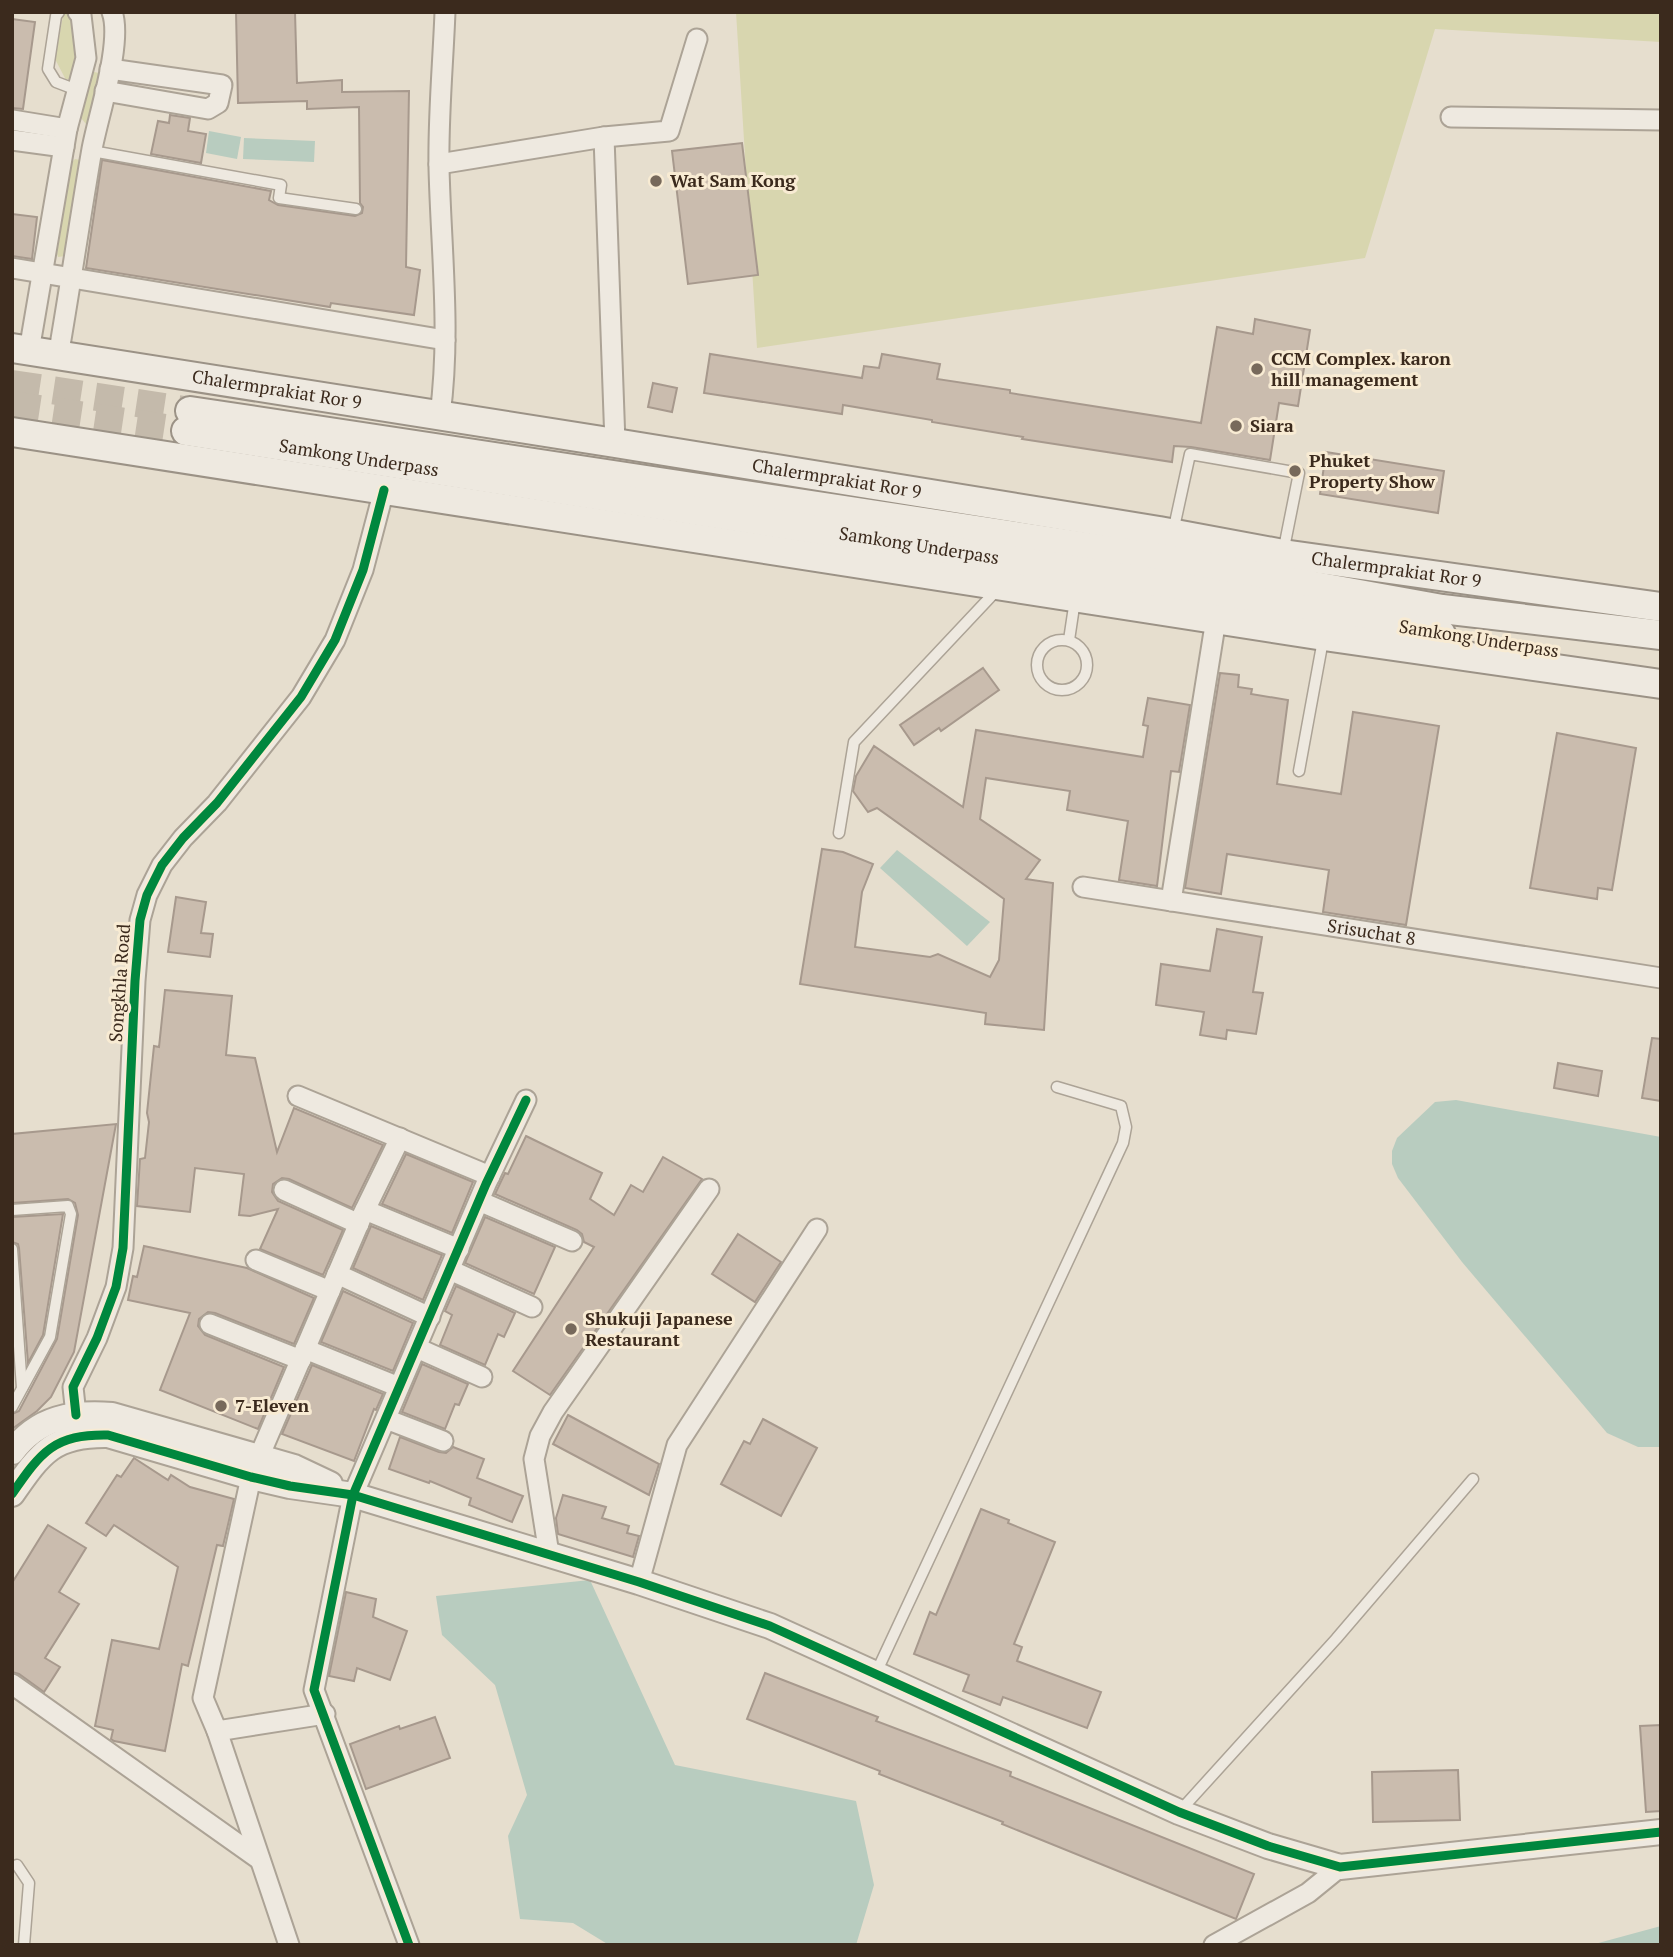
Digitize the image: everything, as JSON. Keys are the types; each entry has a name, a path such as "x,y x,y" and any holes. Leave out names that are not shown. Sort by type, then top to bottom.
{"main road":[{"name":"Chalermprakiat Ror 9","path":"18,350 615,443 1283,554 1459,579 1659,625"},
{"name":"Samkong Underpass","path":"1658,672 1151,582 188,421 1154,557 1442,609 1659,625"},
{"path":"18,433 1447,654 1658,672"}],"street":[{"path":"18,350 44,272 65,139 86,58 81,15 78,12"},
{"path":"58,357 93,148 110,66 116,22 112,12"},
{"path":"440,415 445,340 439,164 445,12"},
{"path":"439,164 604,137 669,131 697,39"},
{"path":"86,58 110,66 222,85 218,103 208,109 105,91"},
{"path":"1451,117 1661,120"},
{"path":"12,120 93,148"},
{"path":"604,137 615,443"},
{"path":"12,140 65,139"},
{"path":"12,268 445,340"},
{"name":"Songkhla Road","path":"76,1415 73,1387 97,1338 111,1300 123,1248 135,981 140,920 147,895 162,865 183,838 217,803 301,696 335,640 363,570 384,491"},
{"path":"1171,901 1216,619"},
{"name":"Srisuchat 8","path":"1083,887 1661,978"},
{"path":"298,1096 490,1176"},
{"path":"409,1945 314,1689 353,1495 479,1201 526,1100"},
{"path":"289,1945 217,1731 203,1698 255,1467 362,1217 400,1138"},
{"path":"549,1554 534,1460 540,1436 553,1412 709,1189"},
{"path":"284,1190 459,1249"},
{"path":"479,1201 572,1241"},
{"path":"639,1581 677,1445 817,1229"},
{"path":"256,1260 333,1283 430,1317"},
{"path":"450,1270 532,1307"},
{"path":"210,1324 400,1387"},
{"path":"417,1348 482,1377"},
{"path":"12,1452 39,1428 61,1416 112,1415 255,1467 290,1486 353,1495 639,1581 770,1626 1179,1812 1268,1846 1340,1867 1661,1832"},
{"path":"386,1419 443,1441"},
{"path":"12,1494 46,1450 68,1439 89,1435 108,1435 255,1467"},
{"path":"12,1684 259,1859"},
{"path":"217,1731 325,1714"},
{"path":"1213,1945 1308,1893 1340,1867"}],"lane":[{"path":"59,12 56,16 48,69 56,82 77,90"},
{"path":"93,148 281,185 279,198 356,209"},
{"path":"1173,534 1190,454 1299,473 1283,554"},
{"path":"839,833 853,742 1001,585"},
{"path":"1069,640 1076,596"},
{"path":"1299,771 1324,636"},
{"path":"1069,640 1080,647 1087,659 1087,671 1080,683 1069,690 1056,690 1043,682 1037,667 1041,651 1053,641 1069,640"},
{"path":"876,1674 1122,1143 1126,1127 1121,1106 1057,1087"},
{"path":"12,1210 68,1206 71,1214 50,1337 12,1407"},
{"path":"12,1249 22,1388"},
{"path":"1179,1812 1336,1639 1473,1479"},
{"path":"17,1865 29,1883 24,1945"}],"shaded area":[{"path":"736,12 1661,12 1661,42 1435,29 1365,258 757,348"},
{"path":"66,13 73,18 77,59 73,77 66,80 55,59 63,16"},
{"path":"94,72 100,76 90,121 86,124 81,118 91,74"},
{"path":"209,131 241,137 237,159 206,153"},
{"path":"244,138 315,141 314,162 243,159"},
{"path":"75,159 82,164 65,256 58,257 72,162"},
{"path":"897,850 990,922 967,946 880,868"},
{"path":"1456,1100 1661,1137 1661,1447 1638,1447 1607,1433 1462,1262 1398,1178 1392,1164 1392,1151 1397,1138 1435,1102"},
{"path":"590,1580 675,1765 856,1801 874,1885 856,1945 609,1945 573,1923 520,1919 508,1836 527,1795 495,1685 442,1635 436,1596"},
{"path":"1661,1926 1661,1945 1591,1945"}],"building":[{"path":"236,12 295,12 297,83 342,80 342,92 409,91 406,267 420,270 414,315 331,303 330,307 86,268 102,160 271,191 269,200 278,205 355,216 362,213 359,107 307,109 307,101 238,103"},
{"path":"12,19 35,22 23,109 12,108"},
{"path":"170,115 190,118 188,131 206,134 201,163 151,154 158,121 169,123"},
{"path":"742,143 758,275 688,284 672,151"},
{"path":"12,214 37,217 32,259 12,256"},
{"path":"1255,319 1310,330 1298,406 1279,403 1270,460 1174,446 1172,462 1022,439 1023,437 843,405 842,414 704,393 710,354 862,378 864,366 879,368 882,354 940,364 937,379 1201,423 1217,327 1253,334"},
{"path":"653,383 677,388 672,412 648,407"},
{"path":"1326,452 1444,471 1438,513 1320,494"},
{"path":"983,668 999,690 941,731 939,728 914,745 900,725"},
{"path":"1220,673 1239,675 1238,687 1252,689 1251,694 1288,700 1277,784 1341,794 1353,712 1439,726 1406,925 1323,912 1329,870 1227,854 1221,894 1185,888"},
{"path":"1148,698 1190,705 1179,772 1171,771 1157,886 1119,880 1128,821 1067,810 1070,791 986,778 980,819 1040,860 1026,879 1053,883 1044,1030 985,1024 986,1013 800,984 822,849 843,852 873,864 862,892 855,947 930,957 938,954 990,977 999,960 1004,899 877,808 868,812 853,791 856,776 874,746 963,807 976,730 1143,757 1148,726 1143,725"},
{"path":"1557,733 1636,748 1612,890 1598,888 1597,899 1530,888"},
{"path":"176,897 206,902 201,933 213,934 210,957 168,952"},
{"path":"1217,929 1262,937 1253,992 1263,993 1256,1034 1227,1030 1226,1039 1200,1035 1204,1012 1156,1005 1161,964 1210,971"},
{"path":"165,990 232,996 226,1055 255,1058 277,1152 294,1108 383,1145 352,1208 289,1179 282,1178 273,1184 272,1192 278,1201 343,1230 323,1275 260,1249 278,1209 250,1216 239,1215 244,1174 195,1168 190,1212 137,1206 140,1159 145,1158 149,1122 147,1113 154,1046 159,1047"},
{"path":"1652,1038 1661,1039 1661,1101 1642,1098"},
{"path":"1558,1063 1602,1071 1598,1096 1554,1088"},
{"path":"116,1124 74,1352 51,1397 12,1429 12,1414 19,1411 57,1339 78,1215 75,1203 68,1199 12,1203 12,1134"},
{"path":"526,1136 602,1173 590,1199 614,1215 631,1185 643,1192 663,1157 702,1179 550,1395 513,1371 594,1247 584,1242 582,1234 577,1230 495,1194"},
{"path":"406,1154 473,1182 452,1233 382,1204"},
{"path":"63,1214 43,1335 28,1363 19,1248 18,1244 12,1242 12,1217"},
{"path":"485,1217 555,1247 534,1294 465,1263"},
{"path":"371,1226 442,1255 423,1300 353,1268"},
{"path":"738,1234 781,1262 755,1302 712,1274"},
{"path":"144,1246 247,1268 314,1298 294,1344 215,1313 208,1312 199,1319 198,1326 205,1335 284,1367 258,1429 160,1390 190,1313 128,1300"},
{"path":"456,1286 515,1313 504,1337 498,1334 485,1365 440,1345 452,1315 445,1311"},
{"path":"343,1291 413,1323 393,1371 321,1342"},
{"path":"422,1364 468,1384 459,1405 455,1404 445,1429 402,1412"},
{"path":"312,1365 383,1394 376,1410 374,1409 354,1461 282,1434"},
{"path":"568,1415 659,1464 649,1495 553,1444"},
{"path":"763,1419 817,1448 781,1516 721,1484 744,1441 750,1444"},
{"path":"400,1437 439,1452 446,1453 453,1447 484,1459 477,1478 523,1496 512,1522 469,1505 471,1498 430,1481 429,1483 389,1469"},
{"path":"134,1458 168,1480 171,1475 190,1487 234,1499 223,1546 217,1545 188,1666 182,1664 165,1751 114,1741 111,1739 113,1730 95,1726 112,1640 159,1649 178,1567 114,1525 106,1536 86,1523 117,1475 121,1477"},
{"path":"563,1495 606,1507 602,1518 629,1526 627,1533 639,1536 633,1557 558,1534 556,1518"},
{"path":"981,1509 1055,1542 1014,1644 1022,1647 1017,1661 1101,1692 1087,1728 1003,1697 1000,1705 963,1691 969,1675 914,1654 930,1612 936,1615"},
{"path":"48,1525 86,1548 59,1592 79,1604 45,1658 60,1667 44,1692 12,1672 12,1583"},
{"path":"346,1592 376,1599 373,1617 407,1631 390,1680 357,1668 354,1681 329,1676"},
{"path":"765,1673 878,1717 876,1721 1011,1772 1010,1776 1254,1874 1236,1919 1002,1824 1003,1822 879,1774 880,1771 747,1719"},
{"path":"435,1717 450,1758 366,1789 350,1744 399,1726 400,1729"},
{"path":"1661,1725 1661,1811 1646,1812 1640,1726"},
{"path":"1458,1770 1460,1820 1373,1822 1372,1772"}],"tunnel":[{"path":"12,384 190,411"},
{"path":"12,405 186,431"}],"cycle path":[{"path":"76,1415 73,1387 97,1338 116,1287 123,1248 135,981 140,920 147,895 162,865 183,838 217,803 301,697 335,640 363,570 384,490"},
{"path":"409,1945 314,1690 353,1495 486,1184 526,1100"},
{"path":"12,1494 32,1467 51,1448 74,1438 108,1435 251,1477 353,1495 639,1582 770,1626 1179,1812 1268,1846 1340,1867 1661,1832"}],"place":[{"name":"Wat Sam Kong","path":"656,181"},
{"name":"CCM Complex. karon hill management","path":"1257,369"},
{"name":"Siara","path":"1236,426"},
{"name":"Phuket Property Show","path":"1295,471"},
{"name":"Shukuji Japanese Restaurant","path":"571,1329"},
{"name":"7-Eleven","path":"221,1406"}]}
